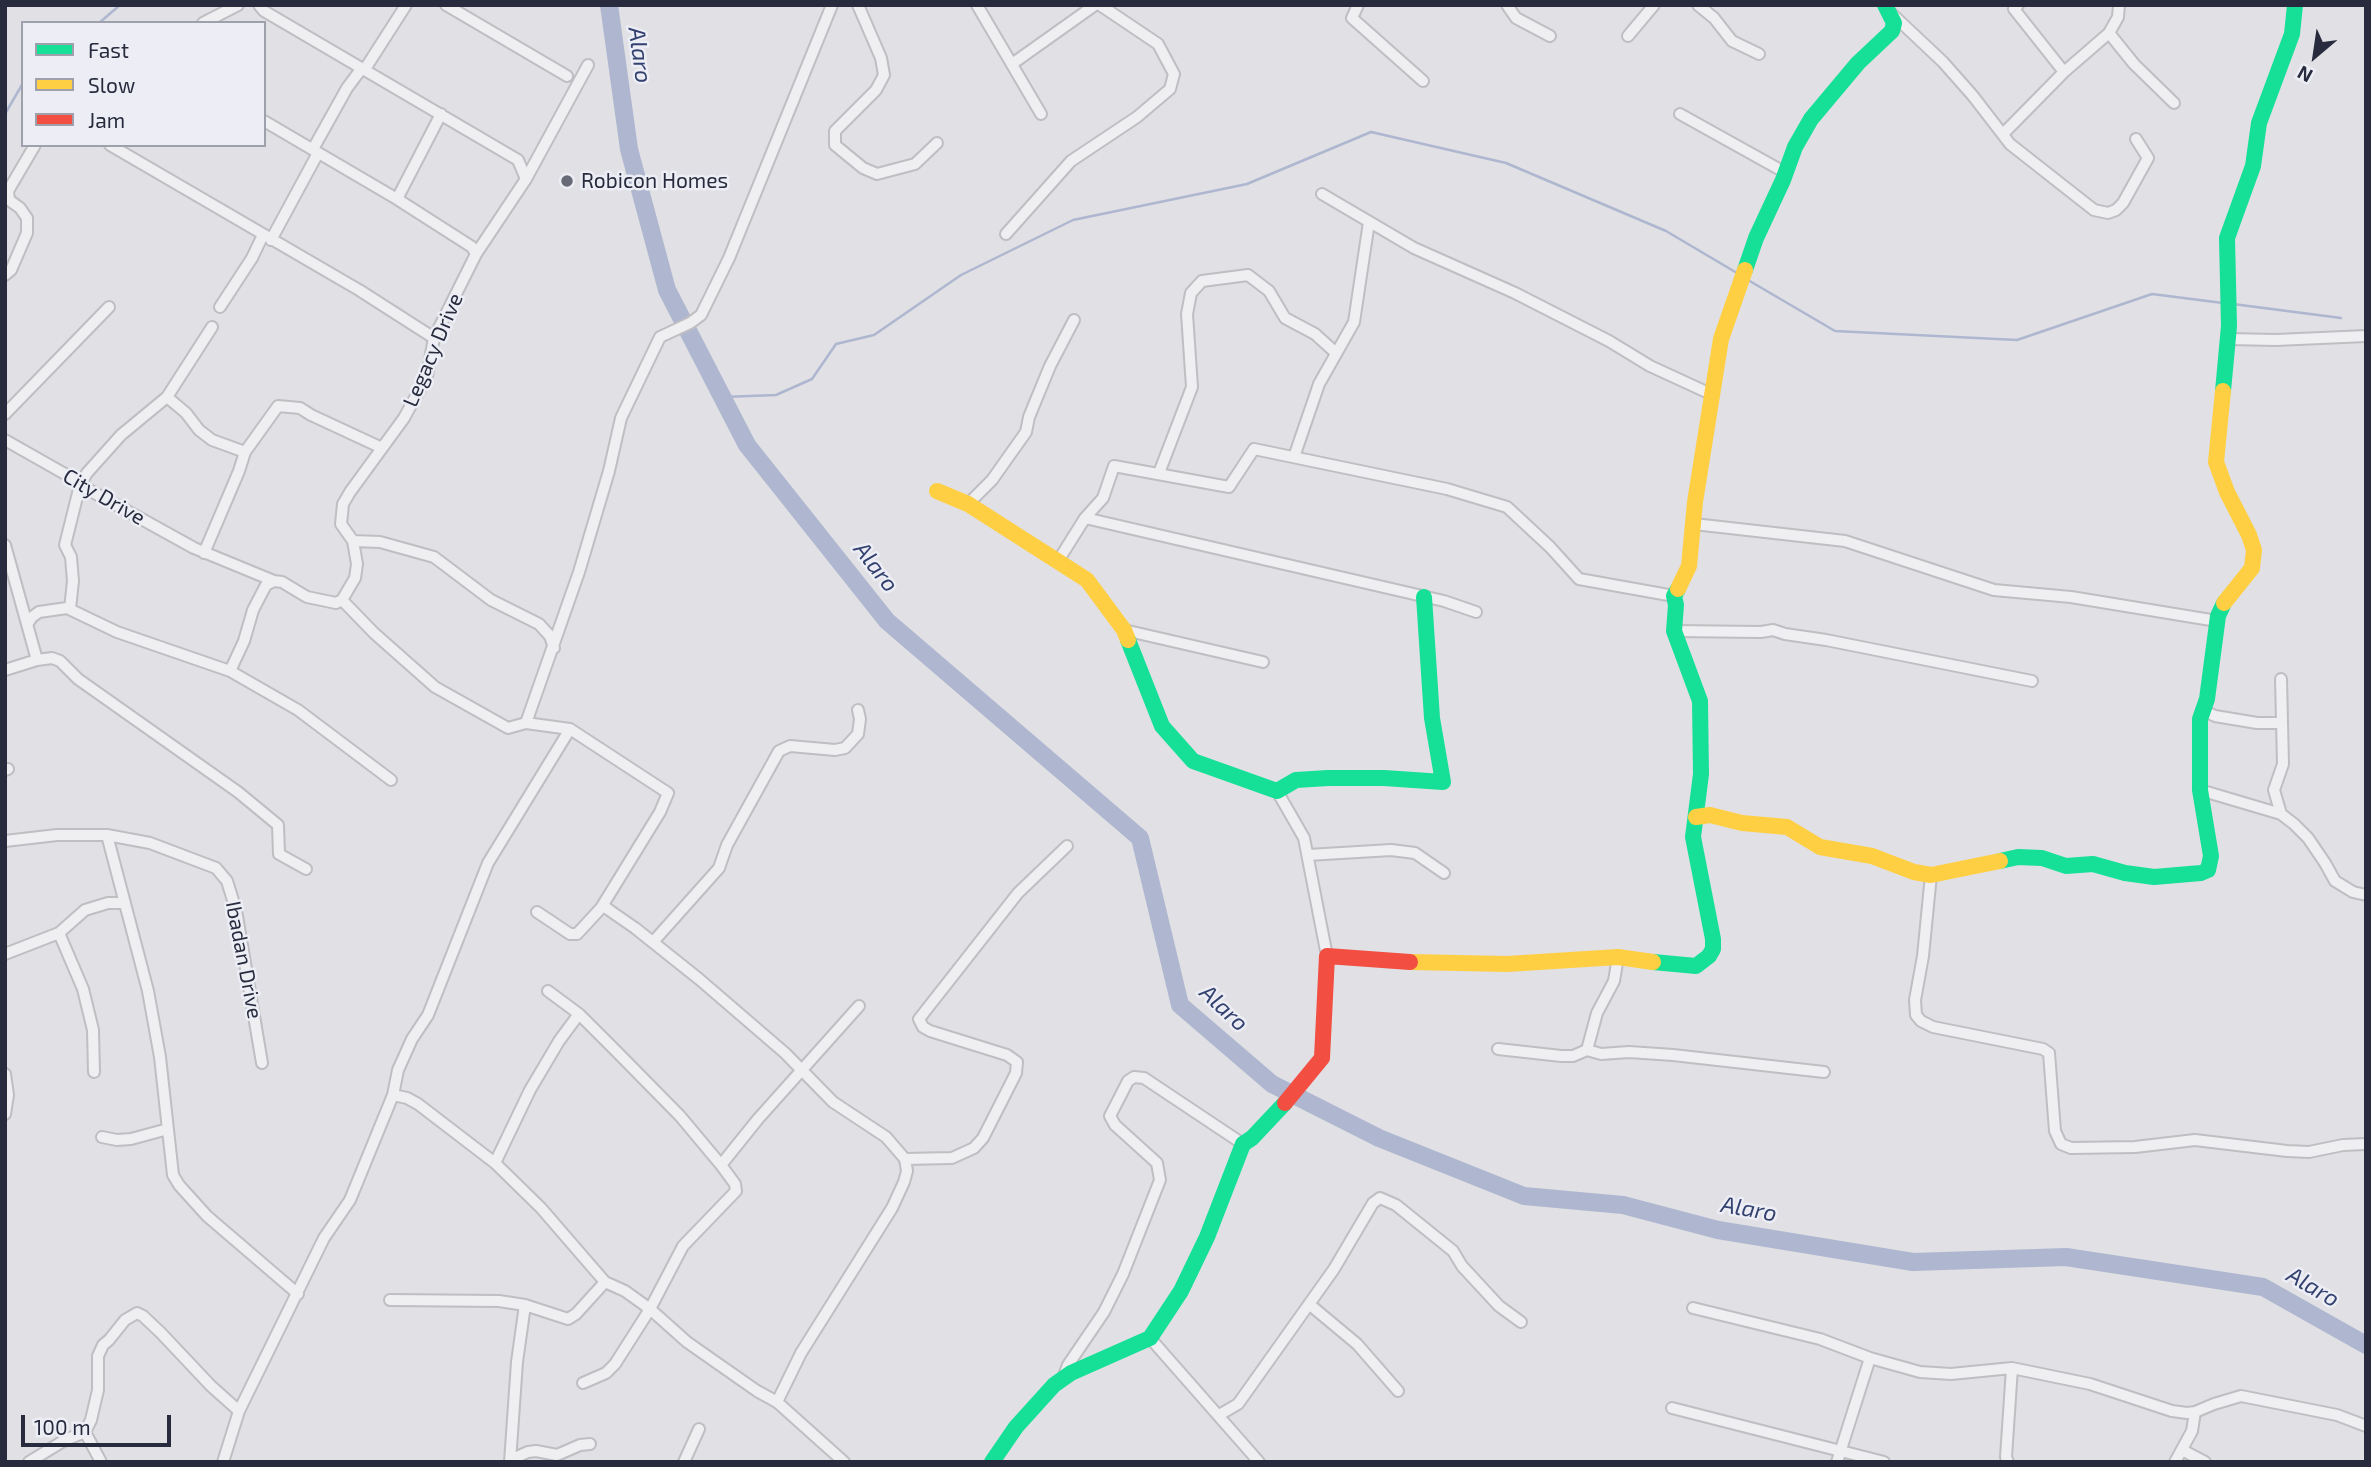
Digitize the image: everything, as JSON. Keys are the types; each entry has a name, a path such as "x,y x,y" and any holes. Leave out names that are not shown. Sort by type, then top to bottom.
{"street":[{"path":"207,21 238,5"},
{"path":"259,5 264,11 518,160 526,179"},
{"path":"220,307 267,237 347,88 364,68 406,5"},
{"path":"446,5 567,76"},
{"path":"526,723 554,648 609,471 621,418 660,337 701,315 729,258 832,5"},
{"path":"858,5 881,58 884,75 876,90 835,131 835,145 863,168 877,174 915,164 937,144"},
{"path":"977,5 1041,114"},
{"path":"1006,234 1071,161 1137,117 1170,89 1174,74 1158,44 1098,5 1012,64"},
{"path":"1358,5 1352,18 1423,81"},
{"path":"1507,5 1517,18 1550,36"},
{"path":"1628,36 1654,5"},
{"path":"1698,5 1732,41 1759,54"},
{"path":"2018,5 2014,9 2064,72"},
{"path":"2003,134 2064,72 2109,33 2118,17 2119,5"},
{"path":"1696,817 1710,815 1742,823 1787,827 1820,847 1871,856 1914,872 1931,874 2033,856 2066,866 2093,864 2125,873 2154,877 2206,872 2211,856 2200,790 2199,726 2207,699 2217,621 2226,599 2252,568 2254,558 2249,535 2227,492 2216,462 2228,339 2227,238 2253,166 2259,123 2291,34 2295,5"},
{"path":"1887,8 1943,62 2018,151 2094,210 2102,213 2116,210 2123,203 2148,159 2136,139"},
{"path":"1327,956 1436,964 1507,964 1618,957 1696,966 1709,956 1713,949 1713,939 1693,837 1701,774 1700,701 1674,631 1674,596 1689,566 1695,502 1721,339 1749,260 1795,147 1811,119 1858,63 1892,31 1894,23 1887,8"},
{"path":"2109,33 2134,64 2174,103"},
{"name":"Legacy Drive","path":"342,600 355,578 358,564 353,541 341,524 343,505 404,418 427,376 434,338 476,254 526,179 588,65"},
{"path":"397,199 441,114"},
{"path":"1680,114 1786,173"},
{"path":"266,122 397,199 472,247 476,254"},
{"path":"5,275 11,270 27,233 27,218 20,208 9,200 7,193 34,147"},
{"path":"113,147 359,290 434,338"},
{"path":"1322,194 1414,248 1515,293 1609,341 1650,366 1713,395"},
{"path":"1294,457 1319,384 1353,322 1369,222"},
{"path":"1159,473 1192,387 1187,314 1191,293 1202,281 1248,275 1269,291 1285,318 1315,334 1336,353"},
{"path":"5,414 109,307"},
{"path":"968,505 992,481 1022,439 1050,366 1074,320"},
{"path":"70,610 73,581 71,556 65,545 80,485 87,473 121,435 167,397 212,327"},
{"path":"2228,339 2366,336"},
{"path":"167,397 212,440 245,452"},
{"path":"204,553 245,452 278,406 300,408 382,449"},
{"name":"City Drive","path":"5,440 204,553 282,582 307,597 336,603 342,600"},
{"path":"1058,561 1085,518 1103,498 1114,466 1229,487 1254,449 1447,489 1507,507 1550,547 1579,579 1674,596"},
{"path":"937,491 968,505 1087,580 1125,631 1162,726 1193,761 1277,790 1304,838 1327,956 1322,1058 1286,1101 1252,1138 1243,1144 1207,1237 1181,1291 1150,1338 1063,1378 1016,1427 992,1462"},
{"path":"1085,518 1424,597 1476,612"},
{"path":"1694,524 1844,541 1994,590 2071,597 2217,621"},
{"path":"353,541 380,542 434,557 491,600 539,624 550,636 554,648"},
{"path":"5,545 37,660"},
{"path":"230,671 237,659 260,593 266,584 274,581"},
{"path":"1277,790 1296,780 1328,778 1443,782 1432,718 1424,597"},
{"path":"342,600 374,633 435,687 508,728 526,723 570,729 668,793 660,811 601,908 575,935 537,912"},
{"path":"28,623 39,612 57,608 70,610 117,632 230,671 298,710 391,780"},
{"path":"1674,631 1773,630 2032,681"},
{"path":"1125,631 1263,662"},
{"path":"5,670 37,660 52,658 60,661 103,698 238,792 278,825 279,854 306,869"},
{"path":"2281,679 2283,764 2274,790 2281,814"},
{"path":"653,942 719,868 727,845 779,751 790,746 835,750 845,748 858,734 858,710"},
{"path":"2202,710 2216,716 2257,723 2281,723"},
{"path":"223,1462 239,1411 324,1238 350,1200 393,1095 398,1070 412,1039 428,1015 488,863 570,729"},
{"path":"2200,790 2281,814 2308,838 2335,881 2353,892 2366,895"},
{"name":"Ibadan Drive","path":"5,841 57,835 107,835 150,843 216,869 227,881 236,910 262,1063"},
{"path":"107,835 148,991 160,1057 173,1175 206,1216 298,1294"},
{"path":"905,1159 952,1158 974,1148 983,1138 1016,1073 1017,1062 1007,1055 930,1031 923,1027 919,1019 1018,893 1067,846"},
{"path":"1308,856 1391,850 1415,853 1444,873"},
{"path":"1931,874 1923,956 1914,1006 1916,1015 1933,1027 2049,1053 2055,1130 2061,1144 2071,1148 2135,1147 2195,1140 2309,1152 2343,1145 2366,1144"},
{"path":"5,954 59,933 85,910 108,903 124,903"},
{"path":"601,908 609,910 699,979 786,1053 833,1102 886,1137 905,1159 907,1171 892,1208 801,1353 777,1402"},
{"path":"59,933 83,989 93,1030 94,1072"},
{"path":"1587,1050 1597,1013 1614,981 1618,957"},
{"path":"548,991 579,1014 680,1116 735,1184 736,1191 683,1246 650,1309 615,1364 606,1373 583,1383"},
{"path":"720,1165 859,1006"},
{"path":"495,1163 530,1090 559,1041 579,1014"},
{"path":"1498,1049 1561,1056 1573,1056 1587,1050 1601,1054 1640,1053 1824,1072"},
{"path":"5,1074 8,1095 5,1114"},
{"path":"1063,1378 1068,1365 1104,1312 1123,1274 1160,1180 1157,1163 1115,1125 1110,1116 1128,1081 1134,1077 1144,1078 1243,1144"},
{"path":"393,1095 418,1104 495,1163 541,1208 606,1282 625,1291 708,1357 777,1402 845,1462"},
{"path":"102,1138 117,1140 169,1129"},
{"path":"1219,1415 1238,1404 1350,1245 1373,1203 1380,1198 1396,1205 1453,1251 1462,1266 1499,1306 1521,1322"},
{"path":"390,1300 482,1301 525,1305 568,1320 606,1282"},
{"path":"1308,1304 1357,1343 1398,1391"},
{"path":"510,1461 517,1362 525,1305"},
{"path":"1693,1308 1819,1339 1870,1358 1920,1372 1951,1374 2012,1368 2090,1384 2172,1411 2195,1412 2241,1396 2337,1415 2366,1426"},
{"path":"29,1462 65,1440 85,1432 91,1420 98,1390 98,1356 103,1345 125,1320 136,1313 152,1324 218,1393 239,1411"},
{"path":"1150,1338 1259,1462"},
{"path":"1839,1457 1870,1358"},
{"path":"2008,1462 2012,1368"},
{"path":"1672,1408 1839,1457 1884,1462"},
{"path":"2175,1462 2192,1431 2195,1412"},
{"path":"684,1462 699,1429"},
{"path":"85,1432 101,1462"},
{"path":"510,1461 528,1452 558,1455 580,1445 590,1444"},
{"path":"2182,1450 2205,1462"}],"waterway":[{"path":"101,21 120,5"},
{"name":"Alaro","path":"609,5 629,149 667,290 747,445 887,621 1140,838 1180,1005 1272,1084 1379,1138 1524,1196 1623,1205 1718,1230 1913,1262 2066,1257 2263,1287 2366,1345"},
{"path":"5,114 21,86"},
{"path":"723,397 776,395 812,379 836,344 874,335 961,275 1073,220 1247,184 1371,132 1506,163 1666,231 1737,273"},
{"path":"1748,280 1835,331 2017,340 2152,294 2223,303"},
{"path":"2233,304 2341,318"}],"traffic: fast":[{"path":"1745,270 1795,147 1811,119 1858,63 1892,31 1894,23 1885,5"},
{"path":"2223,391 2229,326 2227,238 2253,166 2259,123 2292,34 2295,5"},
{"path":"1653,962 1696,966 1709,956 1713,949 1693,837 1701,774 1700,701 1674,631 1674,596 1678,589"},
{"path":"1128,640 1162,726 1193,761 1277,791 1296,780 1328,778 1443,782 1432,718 1424,597"},
{"path":"2000,861 2018,857 2042,858 2066,866 2093,864 2125,873 2154,877 2208,870 2211,856 2200,790 2200,719 2207,699 2218,616 2224,603"},
{"path":"992,1462 1016,1427 1054,1385 1071,1373 1150,1338 1181,1291 1207,1237 1243,1144 1285,1103"}],"traffic: slow":[{"path":"1678,589 1689,566 1695,502 1721,339 1745,270"},
{"path":"2223,391 2216,462 2254,550 2252,568 2224,603"},
{"path":"937,491 968,504 1087,580 1124,630 1128,640"},
{"path":"1696,817 1710,815 1742,823 1787,827 1820,847 1872,856 1914,872 1931,875 2000,861"},
{"path":"1410,962 1507,964 1618,957 1653,962"}],"traffic: jam":[{"path":"1285,1103 1322,1058 1327,956 1410,962"}],"place":[{"name":"Robicon Homes","path":"567,181"}]}
